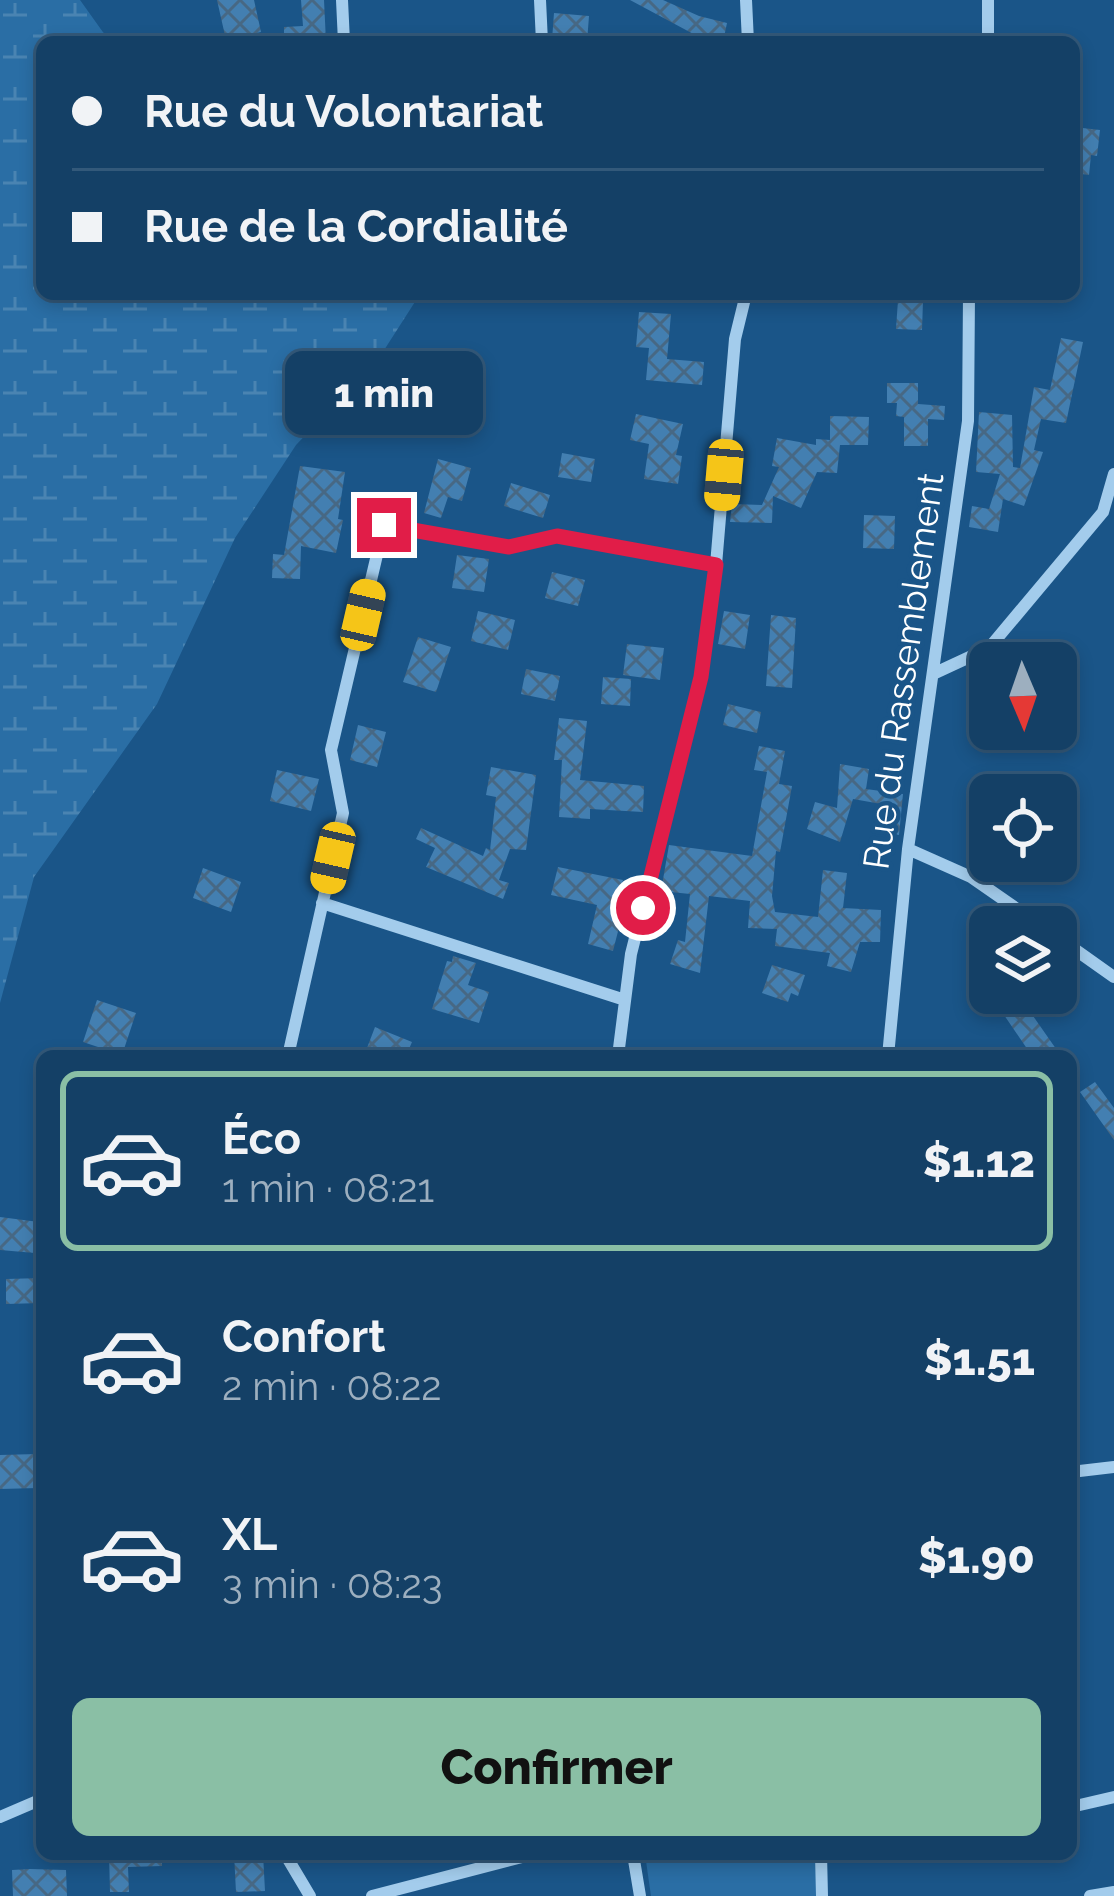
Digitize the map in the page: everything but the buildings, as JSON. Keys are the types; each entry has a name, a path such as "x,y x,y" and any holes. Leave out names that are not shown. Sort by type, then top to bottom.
{"street":[{"path":"342,0 344,36"},
{"path":"540,0 542,36"},
{"path":"746,0 748,36"},
{"path":"986,0 988,36"},
{"path":"618,1050 631,954 701,677 716,565 735,339 745,300"},
{"name":"Rue du Rassemblement","path":"889,1050 908,849 968,421 969,300"},
{"path":"933,674 989,648 1103,512 1114,473"},
{"path":"289,1050 343,813 331,750 384,525 509,547 557,536 716,565"},
{"path":"908,849 970,877 1012,906"},
{"path":"322,903 625,1000"},
{"path":"1077,950 1114,976"},
{"path":"1077,1471 1114,1467"},
{"path":"1077,1806 1114,1797"},
{"path":"0,1817 36,1802"},
{"path":"289,1860 310,1896"},
{"path":"372,1896 511,1860"},
{"path":"634,1860 640,1896"},
{"path":"821,1860 822,1896"},
{"path":"1090,1896 1114,1892"}],"green space":[{"path":"0,0 80,0 106,36 36,36 36,300 416,300 379,358 296,445 235,538 157,704 34,877 0,1003"},
{"path":"646,1860 820,1860 817,1896 651,1896"}],"route":[{"path":"384,525 509,547 557,536 716,565 701,677 643,908"}]}
